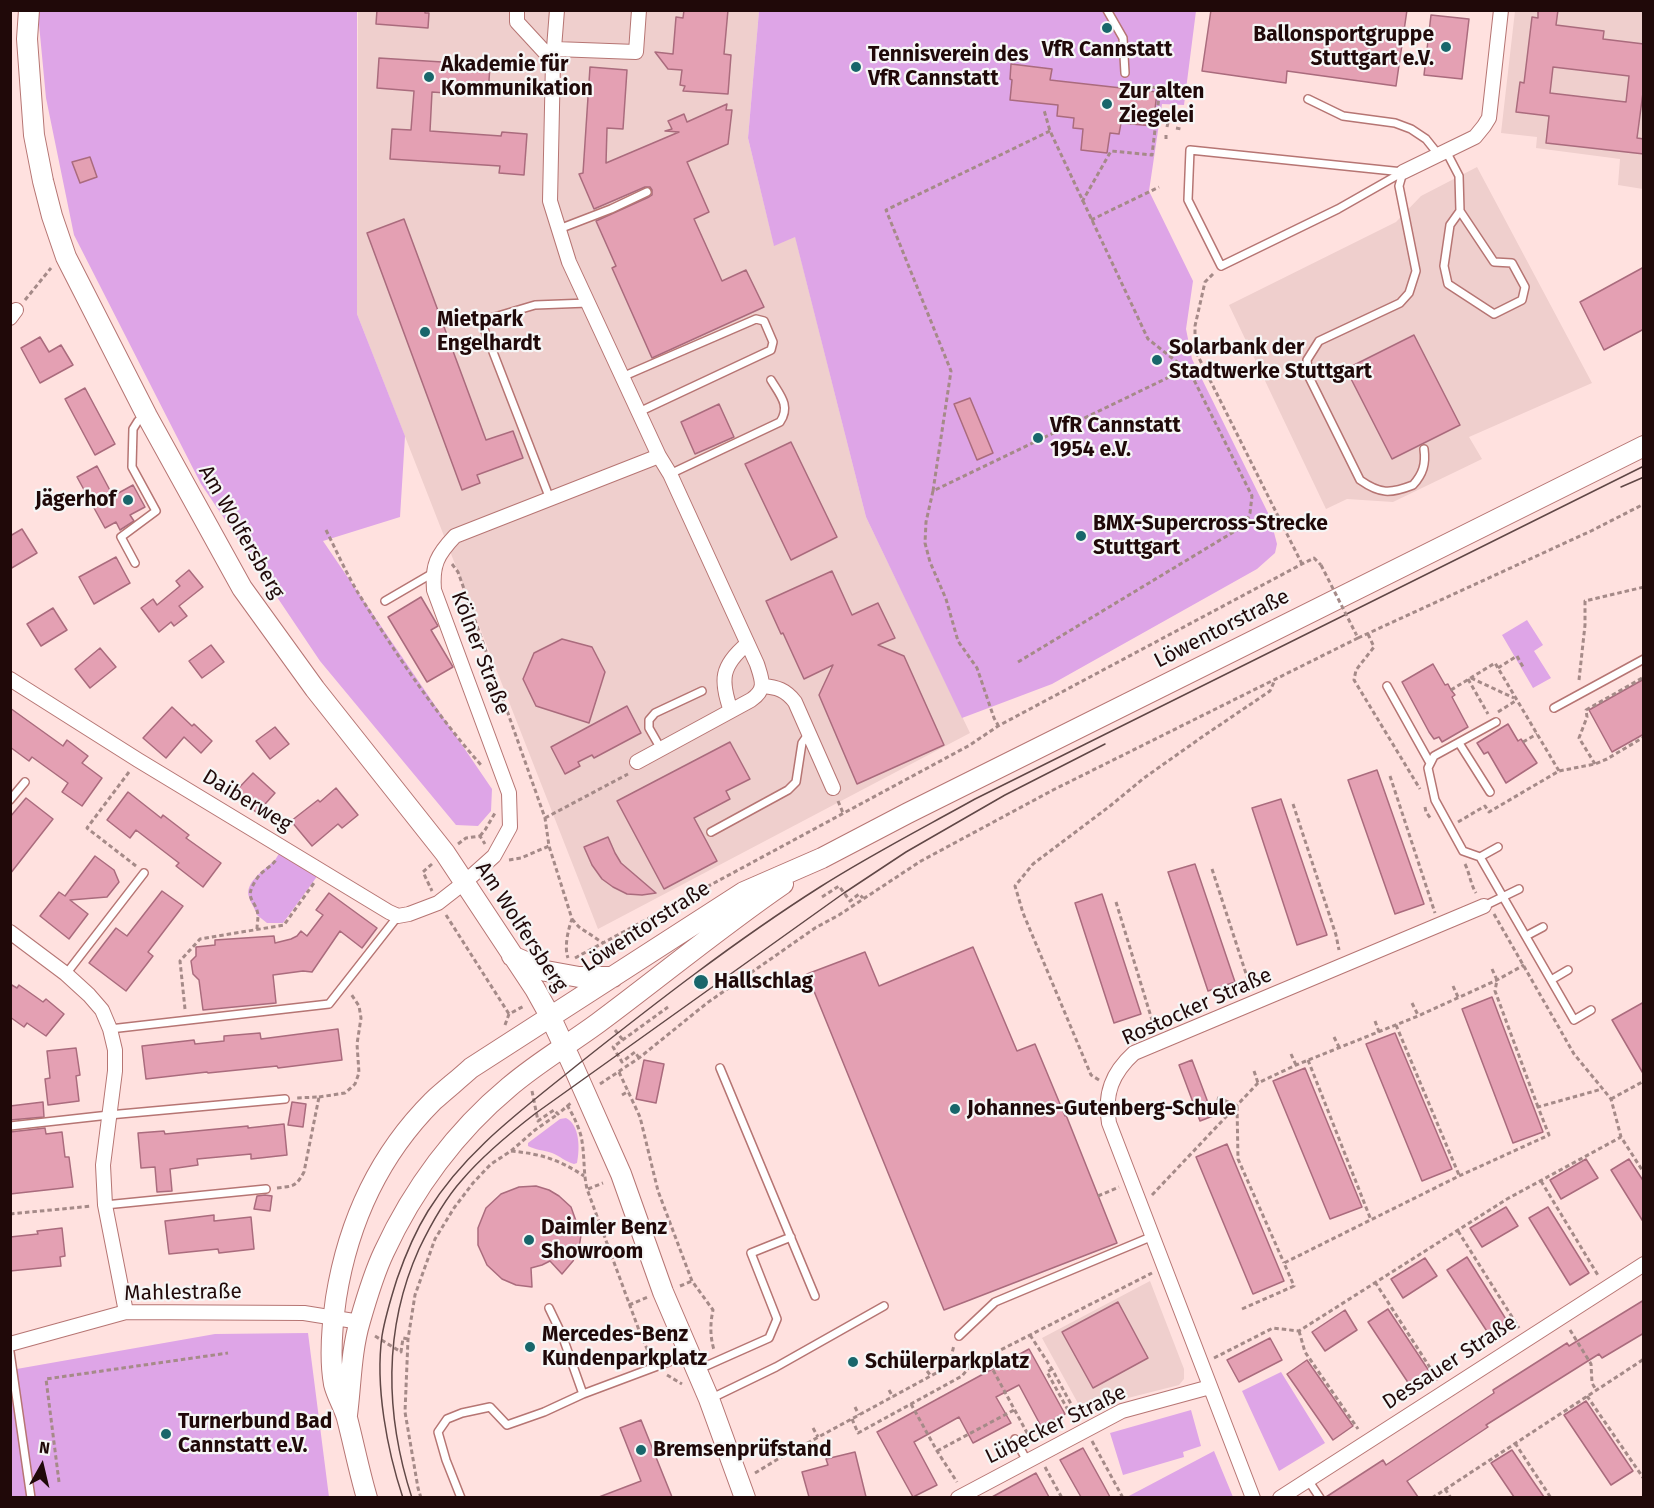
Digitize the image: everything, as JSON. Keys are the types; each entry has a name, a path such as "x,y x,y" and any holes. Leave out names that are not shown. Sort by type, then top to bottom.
{"main road":[{"name":"Am Wolfersberg","path":"29,10 27,39 34,135 52,216 66,257 147,416 242,588 315,689 445,853 535,989 550,1016"},
{"name":"Löwentorstraße","path":"368,1497 347,1417 334,1385 333,1317 341,1270 354,1224 379,1173 404,1135 433,1102 471,1068 744,892 822,858 1644,446"},
{"name":"Löwentorstraße","path":"347,1417 360,1322 383,1253 420,1185 465,1128 494,1100 538,1064 598,1023 751,907 822,858"},
{"path":"512,956 546,971 579,977 613,977"},
{"path":"550,1016 621,1174 663,1292 709,1399 742,1491"}],"street":[{"path":"517,10 517,22 554,55 636,52 639,10"},
{"path":"557,10 550,201 569,262 659,456 670,474 757,664 762,682 757,696 637,762"},
{"path":"1403,172 1475,137 1489,118 1501,10"},
{"path":"441,551 455,536 659,456"},
{"name":"Kölner Straße","path":"441,551 433,573 434,590 509,793 510,827 494,856 465,882"},
{"path":"731,711 723,682 728,664 747,644"},
{"name":"Daiberweg","path":"10,679 138,760 398,916"},
{"path":"762,687 780,689 789,694 795,702 833,788"},
{"path":"398,916 438,903 465,882"},
{"name":"Rostocker Straße","path":"1253,1497 1109,1123 1107,1107 1114,1075 1134,1053 1484,906"},
{"path":"10,932 66,974 102,1010 110,1029 115,1050 115,1071 103,1165 105,1205 126,1312"},
{"name":"Dessauer Straße","path":"1280,1497 1644,1264"},
{"name":"Mahlestraße","path":"10,1344 126,1312 304,1313 360,1322"},
{"name":"Lübecker Straße","path":"959,1492 1033,1458 1122,1411 1210,1387"}],"lane":[{"path":"1107,10 1123,38 1125,73"},
{"path":"1308,99 1343,116 1395,123 1411,129 1442,152 1459,176 1460,212 1494,262 1512,263 1525,287 1522,300 1494,314 1448,284 1444,266 1450,225 1460,212"},
{"path":"1190,150 1403,172 1338,209 1221,266 1188,200 1190,150"},
{"path":"1403,172 1399,186 1416,271 1410,293 1400,303 1318,341 1307,360 1309,376 1360,480 1374,489 1390,491 1413,485 1424,470 1424,449"},
{"path":"559,229 611,209 646,192"},
{"path":"550,499 481,321 535,305 588,303"},
{"path":"622,377 756,319 764,321 773,342 771,350 639,412"},
{"path":"670,474 780,422 786,409 771,380"},
{"path":"135,563 121,537 156,511 132,466 133,429 138,421 147,416"},
{"path":"385,601 433,573"},
{"path":"1554,708 1644,659"},
{"path":"1387,686 1430,763"},
{"path":"661,749 649,728 649,720 655,713 702,691"},
{"path":"1496,722 1434,756 1428,768 1435,800 1463,850 1480,857 1574,1020 1591,1010"},
{"path":"711,832 788,790 796,782 802,743 808,733"},
{"path":"1459,742 1490,792"},
{"path":"10,800 25,782"},
{"path":"1480,857 1498,847"},
{"path":"66,974 144,873"},
{"path":"1484,906 1519,889"},
{"path":"110,1029 329,1004 398,916"},
{"path":"1526,936 1543,927"},
{"path":"1551,980 1568,970"},
{"path":"720,1068 815,1296"},
{"path":"10,1126 285,1099"},
{"path":"105,1205 266,1189"},
{"path":"959,1336 996,1302 1153,1236"},
{"path":"461,1497 438,1432 447,1419 490,1407 507,1425 656,1368 693,1362 769,1338 777,1319 751,1253 791,1237"},
{"path":"709,1399 776,1367 884,1306"},
{"path":"549,1308 562,1335 584,1394"},
{"path":"10,1352 31,1497"},
{"path":"1015,1439 1033,1458"},
{"path":"1308,1480 1320,1497"}],"path":[{"path":"1082,202 1111,151 1152,155 1160,88 1125,85"},
{"path":"1018,662 1245,525 1250,513 1252,496 1188,368 1186,369 1148,339 1082,202 1050,131 1044,110"},
{"path":"1157,111 1170,114 1167,127"},
{"path":"998,726 977,668 958,641 946,599 930,562 925,543 926,522 933,491 951,371 886,210 1050,131"},
{"path":"1091,220 1159,187"},
{"path":"13,314 56,262"},
{"path":"1221,266 1205,282 1195,326 1198,356 1302,564"},
{"path":"933,491 1186,369"},
{"path":"713,1310 692,1281 658,1191 640,1117 619,1072 707,1003 815,928 921,861 1062,785 1275,680 1357,636 1368,634 1591,531 1644,504"},
{"path":"326,530 359,594 420,687 443,720 487,771"},
{"path":"441,551 458,572 545,818 549,846 572,919 579,927 603,943"},
{"path":"572,919 566,953 569,963 578,956 970,745 998,726 1314,558 1321,565 1357,636"},
{"path":"1595,764 1579,738 1587,717 1579,685 1586,625 1586,601 1644,587"},
{"path":"1368,634 1374,647 1356,670 1354,680 1420,790"},
{"path":"1498,668 1517,656 1523,667"},
{"path":"1452,690 1495,663 1559,771"},
{"path":"1586,710 1644,677"},
{"path":"1469,679 1516,699"},
{"path":"1469,679 1490,716 1516,699"},
{"path":"1111,1087 1091,1075 1023,913 1016,886 1033,864 1144,778 1270,691 1275,680"},
{"path":"1523,742 1537,734"},
{"path":"1425,805 1426,812 1435,824 1446,830 1485,806 1489,812 1559,771 1595,764 1644,737"},
{"path":"138,760 87,828 144,873"},
{"path":"545,818 634,771 637,762"},
{"path":"1390,776 1440,926"},
{"path":"1293,804 1336,935 1342,967"},
{"path":"494,856 512,861 549,846"},
{"path":"257,929 258,913 250,899 251,888 260,874 274,863 284,848"},
{"path":"1461,857 1470,875 1470,883 1484,906 1495,914 1574,1054 1611,1099 1621,1137 1644,1173"},
{"path":"1212,869 1256,1003"},
{"path":"186,1021 180,961 200,939 284,925 323,872"},
{"path":"822,897 839,886 850,901 859,894 863,898"},
{"path":"1116,902 1159,1043"},
{"path":"438,903 509,1014"},
{"path":"1139,1201 1154,1194 1258,1083 1296,1065 1418,1016 1497,980 1524,965"},
{"path":"1284,1263 1459,1176 1549,1135 1495,991 1497,980 1492,969"},
{"path":"285,1099 345,1093 355,1084 359,1073 357,1044 361,1018 359,1006 354,997 342,986"},
{"path":"1453,986 1458,998"},
{"path":"1413,1003 1418,1016"},
{"path":"639,1058 635,1052 622,1062 613,1047 668,1007"},
{"path":"1375,1021 1379,1032"},
{"path":"1396,1025 1459,1176"},
{"path":"1334,1037 1339,1047"},
{"path":"1291,1054 1296,1065"},
{"path":"1308,1060 1371,1220"},
{"path":"1254,1071 1258,1083"},
{"path":"1611,1099 1644,1081"},
{"path":"1538,1107 1603,1089"},
{"path":"622,1095 628,1091"},
{"path":"266,1189 294,1186 299,1182 304,1172 319,1097"},
{"path":"1217,1098 1237,1105"},
{"path":"567,1105 575,1119 581,1138 587,1189 640,1333 656,1368"},
{"path":"1237,1105 1238,1159 1294,1286 1242,1309"},
{"path":"422,1497 418,1488 405,1412 408,1339 415,1295 435,1239 454,1208 491,1164 558,1114"},
{"path":"641,1136 646,1139"},
{"path":"1202,1364 1273,1328 1299,1331 1507,1199 1621,1137"},
{"path":"581,1138 587,1142"},
{"path":"511,1151 551,1158 584,1176"},
{"path":"1541,1180 1606,1288"},
{"path":"1098,1196 1132,1181"},
{"path":"587,1189 603,1184"},
{"path":"10,1214 105,1205"},
{"path":"1458,1231 1526,1340"},
{"path":"851,1419 858,1433 962,1376 971,1365 1164,1267"},
{"path":"1375,1282 1446,1391"},
{"path":"1562,1317 1591,1364 1592,1383 1596,1390"},
{"path":"1299,1331 1305,1352 1367,1442"},
{"path":"374,1344 375,1335 401,1352 403,1338 408,1339"},
{"path":"1030,1335 1052,1369 1123,1497"},
{"path":"949,1366 954,1341 959,1336"},
{"path":"58,1482 46,1379 228,1353"},
{"path":"986,1357 1030,1439"},
{"path":"1432,1497 1644,1359"},
{"path":"742,1491 778,1459 949,1366 971,1365"},
{"path":"1052,1369 1047,1372 1069,1412"},
{"path":"927,1371 931,1376"},
{"path":"889,1390 893,1397"},
{"path":"1587,1396 1644,1479"},
{"path":"911,1404 959,1492"},
{"path":"855,1407 860,1415"},
{"path":"937,1451 1014,1410"},
{"path":"813,1428 818,1437"},
{"path":"1515,1443 1551,1497"},
{"path":"1033,1458 1062,1497"},
{"path":"1445,1489 1450,1497"}],"shaded area":[{"path":"39,11 357,11 357,314 405,436 400,517 323,541 492,789 491,811 478,826 456,825 320,661 201,484 74,235 46,98"},
{"path":"358,11 759,11 748,138 774,245 795,236 866,517 970,733 598,929 357,314"},
{"name":"VfR Cannstatt 1954 e.V.","path":"759,11 1196,11 1184,105 1162,104 1149,191 1193,281 1186,329 1192,359 1270,517 1277,544 1275,553 1257,569 1052,684 962,718 866,517 795,237 774,246 748,138"},
{"path":"1515,11 1643,11 1643,189 1618,185 1620,159 1536,148 1537,137 1501,133"},
{"path":"1477,167 1592,383 1469,437 1482,459 1393,502 1347,499 1326,509 1229,305 1396,222 1421,196"},
{"path":"1527,620 1543,645 1534,651 1551,678 1533,688 1502,635"},
{"path":"282,848 321,871 283,923 267,923 257,915 248,891 253,881 275,860"},
{"path":"566,1118 574,1126 579,1144 577,1163 571,1163 552,1153 528,1146 528,1143 560,1119"},
{"path":"1150,1281 1184,1369 1184,1379 1179,1385 1120,1400 1085,1416 1042,1338"},
{"name":"Turnerbund Bad Cannstatt e.V.","path":"308,1333 329,1497 11,1498 11,1370 215,1334"},
{"path":"1281,1372 1325,1443 1279,1471 1242,1391"},
{"path":"1191,1410 1201,1446 1183,1452 1184,1457 1123,1475 1110,1433"},
{"path":"1214,1451 1233,1497 1127,1497"}],"building":[{"path":"377,10 425,10 425,13 429,13 428,28 376,24"},
{"path":"684,10 728,10 724,54 731,55 728,94 683,91 685,86 680,85 682,70 668,69 655,52 673,54 676,17 683,18"},
{"path":"1211,10 1407,10 1396,86 1287,71 1286,83 1202,71"},
{"path":"1538,10 1558,10 1556,25 1604,31 1603,39 1644,44 1644,85 1637,138 1644,139 1644,154 1546,143 1549,116 1516,112 1520,82 1524,83 1532,17 1538,18","holes":["1553,67 1629,76 1626,102 1550,93"]},
{"name":"Ballonsportgruppe Stuttgart e.V.","path":"1431,15 1469,19 1462,79 1424,75"},
{"path":"379,58 490,65 488,96 432,92 430,131 501,136 502,132 527,134 524,175 499,173 500,166 390,159 392,129 411,130 414,91 377,88"},
{"path":"1011,64 1052,69 1050,80 1157,92 1153,126 1121,123 1119,134 1110,133 1107,153 1081,150 1083,129 1073,128 1074,118 1057,116 1058,105 1010,100"},
{"path":"590,67 627,70 623,129 607,128 606,163 679,132 665,131 672,129 668,121 684,114 687,122 727,104 726,110 732,110 728,144 687,162 709,212 694,219 722,281 746,270 764,307 652,358 612,268 616,266 596,221 649,197 652,195 652,190 650,187 645,187 594,209 579,174 583,173"},
{"path":"90,157 97,177 80,183 72,162"},
{"name":"Mietpark Engelhardt","path":"404,219 486,440 513,431 523,458 477,475 480,483 462,490 367,233"},
{"path":"1644,267 1644,329 1604,350 1580,302"},
{"path":"1414,335 1460,425 1392,459 1346,369"},
{"path":"40,337 49,352 61,345 73,365 40,383 21,348"},
{"path":"85,388 115,444 95,455 65,399"},
{"path":"970,398 993,453 977,460 954,404"},
{"path":"719,404 734,437 695,454 681,422"},
{"path":"791,442 837,537 791,560 745,464"},
{"path":"97,466 113,496 133,485 145,507 130,515 134,521 120,530 116,522 105,528 77,477"},
{"path":"22,529 37,553 10,569 10,536"},
{"path":"116,557 130,583 94,604 79,577"},
{"path":"189,570 203,587 179,606 187,616 174,626 171,622 159,632 141,608 153,599 157,605 180,586 176,581"},
{"path":"832,571 852,615 878,603 895,638 878,645 904,656 944,745 857,784 819,695 833,665 804,679 766,601"},
{"path":"421,597 438,626 431,630 453,667 427,682 388,617"},
{"path":"53,608 67,630 41,646 27,624"},
{"path":"562,639 592,647 605,672 589,723 536,706 523,679 534,653"},
{"path":"211,645 224,662 202,678 189,661"},
{"path":"100,648 116,667 90,688 75,669"},
{"path":"1433,664 1445,685 1448,684 1455,695 1452,697 1468,727 1442,742 1439,737 1434,739 1429,732 1402,682"},
{"path":"1644,679 1644,734 1612,752 1589,710"},
{"path":"627,706 641,733 594,758 592,755 578,762 580,766 565,774 551,747"},
{"path":"172,707 212,741 201,753 184,737 166,758 143,738"},
{"path":"10,708 63,746 67,740 88,756 82,763 102,778 82,806 62,792 68,783 32,757 29,761 10,747"},
{"path":"1508,724 1518,741 1521,739 1537,763 1506,783 1488,752 1484,754 1477,743"},
{"path":"275,727 289,744 270,759 256,741"},
{"path":"730,742 750,779 726,791 730,799 694,818 717,861 664,889 617,801"},
{"path":"1377,770 1424,904 1395,914 1348,780"},
{"path":"253,773 275,793 257,813 234,793"},
{"path":"336,788 358,815 342,828 338,824 312,846 291,821 318,800 320,802"},
{"path":"128,792 161,818 163,815 189,835 186,838 221,863 203,887 176,866 179,863 136,830 130,838 107,820"},
{"path":"26,798 53,819 10,874 10,817"},
{"path":"1281,799 1327,935 1297,945 1252,808"},
{"path":"608,837 621,863 656,893 627,894 602,879 592,865 584,847"},
{"path":"95,856 114,870 119,882 107,897 70,900 88,914 69,939 40,916 59,892 65,896"},
{"path":"1195,864 1235,982 1208,991 1168,872"},
{"path":"162,891 183,906 148,952 153,956 126,991 89,963 116,928 127,936"},
{"path":"329,893 377,928 362,948 340,931 312,972 273,975 276,1003 203,1010 199,980 193,974 191,961 196,956 196,947 215,945 215,940 274,936 275,943 291,939 301,931 307,936 323,915 316,910"},
{"path":"1102,894 1141,1014 1114,1023 1075,903"},
{"path":"973,947 1017,1051 1035,1044 1117,1243 944,1310 807,974 865,952 879,986"},
{"path":"10,984 17,988 19,985 43,1002 46,999 64,1014 46,1036 27,1023 24,1027 10,1017"},
{"path":"1492,997 1543,1132 1513,1143 1462,1009"},
{"path":"1644,1002 1644,1075 1612,1020"},
{"path":"338,1029 342,1060 146,1079 142,1046 194,1040 195,1044 224,1041 224,1036 260,1033 261,1039"},
{"path":"1395,1033 1452,1169 1422,1181 1366,1044"},
{"path":"76,1048 80,1075 76,1076 79,1101 48,1105 45,1079 50,1078 47,1051"},
{"path":"644,1060 664,1064 656,1103 636,1099"},
{"path":"1192,1060 1213,1116 1200,1121 1179,1065"},
{"path":"1305,1068 1362,1207 1330,1219 1273,1081"},
{"path":"43,1102 44,1117 10,1120 10,1106"},
{"path":"292,1102 306,1104 303,1127 288,1125"},
{"path":"284,1124 287,1155 251,1159 251,1154 197,1159 198,1165 170,1169 172,1191 157,1192 155,1167 141,1168 138,1133 164,1131 165,1134"},
{"path":"45,1128 46,1134 62,1132 65,1157 69,1157 73,1187 10,1194 10,1132"},
{"path":"1227,1144 1284,1281 1253,1294 1196,1157"},
{"path":"1586,1159 1598,1178 1561,1199 1550,1180"},
{"path":"1629,1159 1644,1182 1644,1223 1611,1170"},
{"name":"Daimler Benz Showroom","path":"536,1186 559,1196 571,1207 581,1235 579,1248 573,1261 562,1274 550,1261 531,1268 532,1287 516,1285 502,1279 487,1265 478,1245 478,1228 486,1208 501,1194 519,1187"},
{"path":"257,1196 272,1196 270,1211 254,1209"},
{"path":"1506,1207 1518,1226 1482,1247 1470,1228"},
{"path":"1548,1207 1589,1273 1570,1285 1529,1218"},
{"path":"214,1215 214,1221 251,1217 254,1249 219,1253 218,1249 169,1254 165,1221"},
{"path":"62,1228 65,1256 60,1257 61,1266 10,1271 10,1237 38,1234 37,1231"},
{"path":"1467,1257 1509,1324 1490,1336 1447,1270"},
{"path":"1425,1258 1437,1276 1403,1298 1391,1279"},
{"path":"1644,1300 1644,1333 1602,1358 1599,1354 1486,1425 1488,1427 1407,1481 1418,1497 1326,1497 1383,1460 1386,1465 1494,1393 1493,1390 1567,1343 1569,1346"},
{"path":"1118,1302 1148,1358 1093,1388 1062,1332"},
{"path":"1388,1309 1431,1374 1411,1387 1368,1322"},
{"path":"1345,1310 1357,1330 1325,1351 1312,1332"},
{"path":"1270,1338 1282,1360 1239,1382 1227,1360"},
{"path":"1029,1349 1065,1414 1041,1426 1019,1385 996,1397 1011,1423 973,1443 959,1417 914,1442 937,1485 913,1497 877,1432"},
{"path":"1307,1360 1353,1426 1333,1440 1287,1374"},
{"path":"1586,1401 1633,1471 1611,1485 1564,1415"},
{"path":"641,1420 672,1497 599,1497 641,1481 620,1428"},
{"path":"1083,1448 1110,1497 1081,1497 1060,1460"},
{"path":"1512,1450 1544,1497 1514,1497 1491,1463"},
{"path":"855,1452 866,1497 809,1497 802,1472 828,1465 826,1459"},
{"path":"1036,1473 1049,1497 992,1497"}],"tram line":[{"path":"403,1498 387,1439 381,1397 380,1355 390,1300 407,1253 428,1211 459,1169 515,1115 695,973 788,908 858,864 975,799 1644,466"},
{"path":"1621,487 1644,477"},
{"path":"412,1498 403,1467 393,1404 392,1372 399,1310 407,1279 428,1230 449,1196 470,1170 536,1113 844,893 906,852 1005,795 1105,744"}],"place":[{"name":"VfR Cannstatt","path":"1107,28"},
{"name":"Ballonsportgruppe Stuttgart e.V.","path":"1446,47"},
{"name":"Tennisverein des VfR Cannstatt","path":"856,67"},
{"name":"Akademie für Kommunikation","path":"429,77"},
{"name":"Zur alten Ziegelei","path":"1107,104"},
{"name":"Mietpark Engelhardt","path":"425,332"},
{"name":"Solarbank der Stadtwerke Stuttgart","path":"1157,360"},
{"name":"VfR Cannstatt 1954 e.V.","path":"1038,438"},
{"name":"Jägerhof","path":"128,500"},
{"name":"BMX-Supercross-Strecke Stuttgart","path":"1081,536"},
{"name":"Hallschlag","path":"701,982"},
{"name":"Johannes-Gutenberg-Schule","path":"955,1109"},
{"name":"Daimler Benz Showroom","path":"529,1240"},
{"name":"Mercedes-Benz Kundenparkplatz","path":"530,1347"},
{"name":"Schülerparkplatz","path":"853,1362"},
{"name":"Turnerbund Bad Cannstatt e.V.","path":"166,1434"},
{"name":"Bremsenprüfstand","path":"641,1450"}]}
